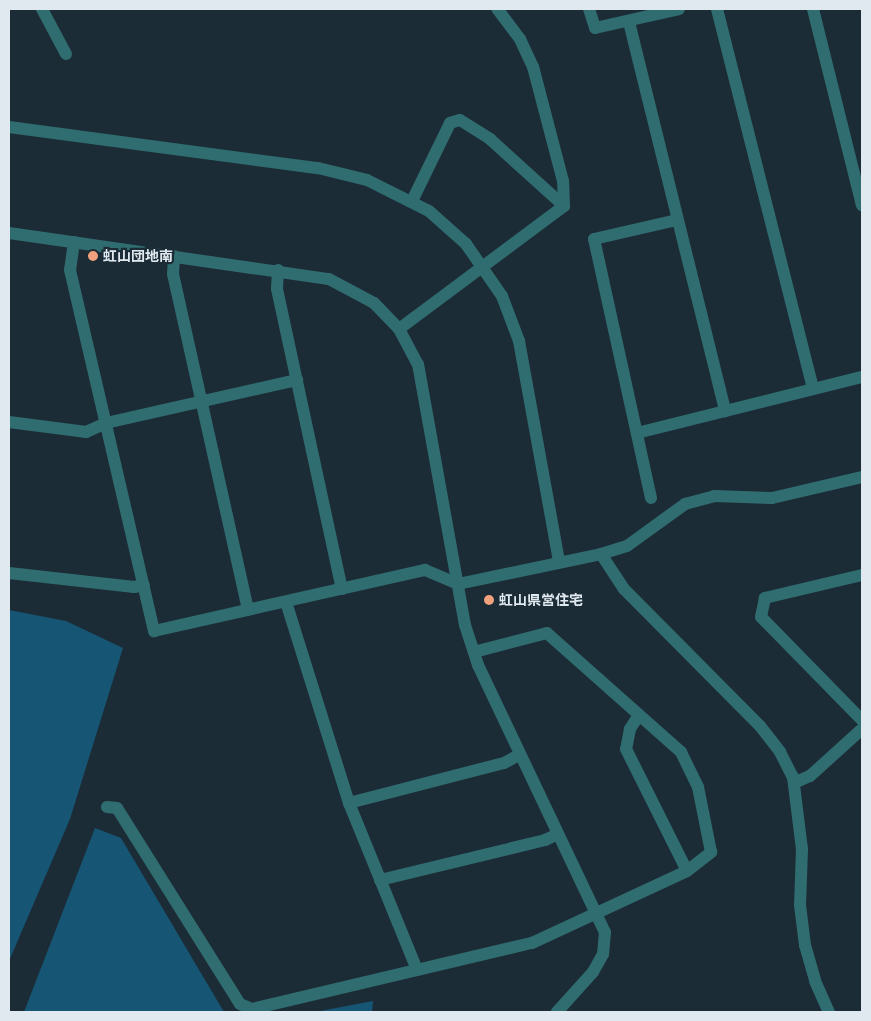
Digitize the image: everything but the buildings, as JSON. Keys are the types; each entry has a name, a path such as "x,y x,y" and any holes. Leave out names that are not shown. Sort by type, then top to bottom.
{"street":[{"path":"42,9 66,54"},
{"path":"497,9 520,39 533,67 563,181 564,206"},
{"path":"589,9 595,28 629,22 679,9"},
{"path":"717,9 813,389"},
{"path":"813,9 862,205"},
{"path":"629,22 724,411"},
{"path":"412,201 450,124 460,120 490,139 564,206"},
{"path":"9,127 318,168 367,180 429,211 466,244 482,267 502,296 519,341 559,562"},
{"path":"399,329 564,206"},
{"path":"651,498 594,238 677,220"},
{"path":"9,233 278,270 329,280 351,288 374,303 399,329 418,364 458,584 474,652 496,708 597,911 605,932 603,954 592,972 557,1012"},
{"path":"74,242 70,270 154,631 425,570 458,584 601,554 627,546 685,504 714,496 772,498 862,477"},
{"path":"174,256 173,274 248,610"},
{"path":"278,270 276,289 342,589"},
{"path":"637,432 862,377"},
{"path":"9,422 86,432 106,423 297,380"},
{"path":"601,554 624,589 760,726 780,752 794,783 802,849 800,905 805,945 815,981 829,1012"},
{"path":"9,573 134,587 144,585"},
{"path":"862,575 766,598 761,617 862,720"},
{"path":"286,602 348,803 417,970"},
{"path":"107,807 117,808 240,1004 252,1009 532,943 686,871 711,852 698,787 681,752 546,633 474,652"},
{"path":"639,715 630,729 626,749 686,871"},
{"path":"794,783 810,776 862,728"},
{"path":"348,803 504,763 519,755"},
{"path":"380,880 545,840 558,834"}],"shaded area":[{"path":"9,610 66,621 123,648 70,819 9,961"},
{"path":"95,828 121,838 224,1012 24,1012"},
{"path":"373,1001 372,1012 315,1012"}],"place":[{"name":"虹山団地南","path":"93,256"},
{"name":"虹山県営住宅","path":"489,600"}]}
